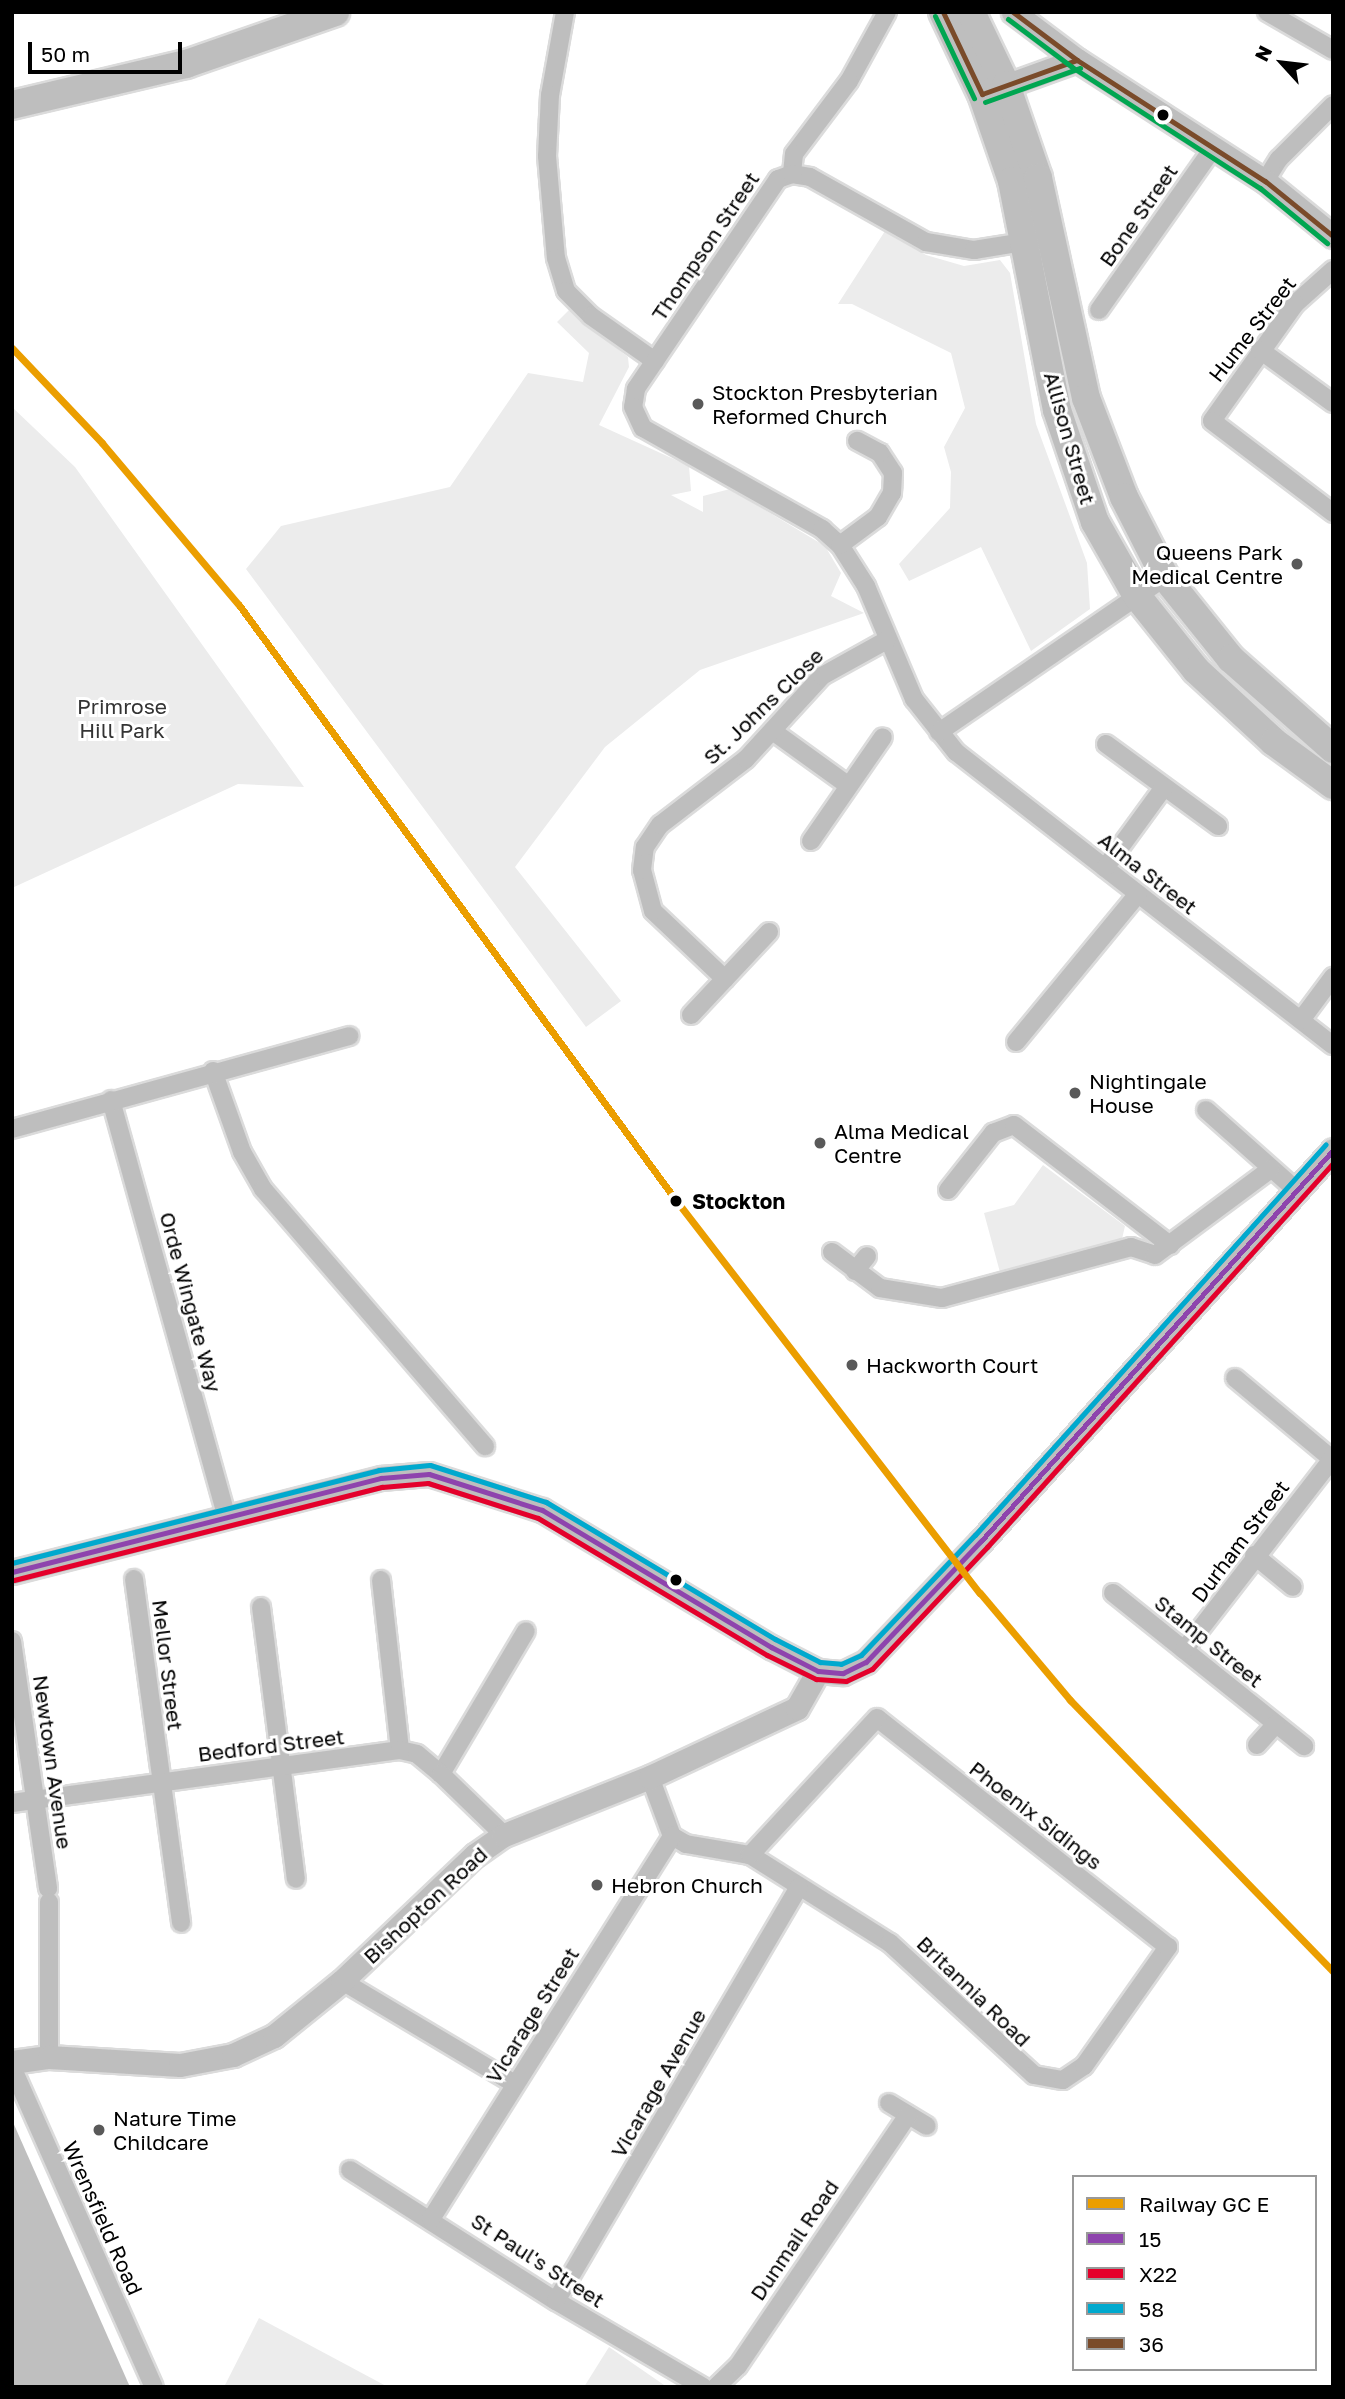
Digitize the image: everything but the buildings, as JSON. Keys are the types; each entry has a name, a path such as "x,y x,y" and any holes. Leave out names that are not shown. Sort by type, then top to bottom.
{"main road":[{"path":"12,105 120,83 274,36 335,12"},
{"name":"Allison Street","path":"943,12 994,90 1038,178 1086,398 1124,497 1166,577 1251,681 1333,749"},
{"name":"Allison Street","path":"971,12 994,90 1057,410 1095,522 1137,596 1231,706 1333,785"}],"street":[{"path":"565,12 550,95 547,156 556,258 574,299 655,361"},
{"name":"Thompson Street","path":"633,407 636,389 778,179 792,174 794,154 849,81 887,12"},
{"path":"1013,12 1077,61 1265,181 1333,236"},
{"path":"1267,12 1333,50"},
{"path":"994,90 1077,61"},
{"path":"1265,181 1279,159 1333,105"},
{"name":"Bone Street","path":"1099,310 1214,147"},
{"path":"792,174 810,177 926,242 974,250 1024,242"},
{"name":"Hume Street","path":"1333,270 1295,304 1212,421 1333,513"},
{"path":"1260,350 1333,402"},
{"name":"Alma Street","path":"633,407 643,428 822,529 851,554 914,699 939,732 1105,868 1333,1045"},
{"path":"840,545 878,517 892,493 893,473 880,453 857,441"},
{"path":"939,732 1166,577"},
{"name":"St. Johns Close","path":"725,979 653,911 642,870 645,847 660,825 774,732 821,676 887,640"},
{"path":"774,732 846,783"},
{"path":"811,841 840,806 846,783 883,737"},
{"path":"1106,744 1218,826"},
{"path":"1105,868 1164,788"},
{"path":"1016,1042 1138,894"},
{"path":"691,1015 769,932"},
{"path":"1301,1020 1333,977"},
{"path":"12,1129 349,1036"},
{"path":"213,1072 242,1152 263,1189 485,1446"},
{"name":"Orde Wingate Way","path":"111,1100 226,1515"},
{"path":"1206,1110 1295,1189"},
{"path":"948,1190 1000,1126 1022,1129 1170,1245"},
{"path":"12,1572 226,1515 381,1478 429,1474 472,1483 541,1510 818,1671 843,1673 866,1662 1333,1150"},
{"path":"832,1252 855,1271 896,1294 942,1298 1131,1247 1155,1255 1271,1169"},
{"path":"855,1271 867,1256"},
{"path":"1235,1378 1333,1460"},
{"name":"Durham Street","path":"1184,1650 1254,1555 1333,1460"},
{"path":"1254,1555 1293,1587"},
{"name":"Mellor Street","path":"134,1579 181,1923"},
{"path":"381,1580 400,1749 417,1755 441,1774 504,1835"},
{"name":"Stamp Street","path":"1113,1593 1304,1746"},
{"path":"261,1606 284,1767 296,1879"},
{"path":"441,1774 526,1631"},
{"name":"Newtown Avenue","path":"12,1641 48,1895 49,2057"},
{"name":"Bishopton Road","path":"12,2065 49,2057 180,2065 233,2055 274,2036 342,1981 450,1876 504,1835 650,1777 797,1708 818,1671"},
{"name":"Phoenix Sidings","path":"750,1855 877,1718 1168,1947"},
{"path":"1257,1745 1276,1724"},
{"name":"Bedford Street","path":"12,1803 400,1749"},
{"path":"650,1777 672,1836"},
{"name":"Britannia Road","path":"672,1836 686,1844 750,1855 920,1967 1023,2069 1063,2080 1084,2066 1168,1947"},
{"name":"Vicarage Street","path":"431,2218 672,1836"},
{"name":"Vicarage Avenue","path":"556,2301 799,1887"},
{"path":"342,1981 515,2084"},
{"name":"Wrensfield Road","path":"12,2065 154,2387"},
{"path":"889,2103 927,2126"},
{"name":"Dunmail Road","path":"716,2387 738,2366 908,2115"},
{"name":"St Paul's Street","path":"350,2170 431,2218 556,2301 703,2387"}],"green space":[{"path":"885,231 926,255 964,266 1000,260 1010,273 1036,424 1087,563 1090,609 1031,651 981,547 909,581 899,564 950,508 951,472 944,447 965,408 951,353 852,304 838,304"},
{"path":"569,310 628,357 629,367 599,425 689,466 691,491 671,495 703,512 703,496 730,489 825,546 841,573 831,596 864,613 700,670 605,747 515,867 621,1001 586,1027 246,569 281,526 450,487 528,373 583,382 589,353 557,322"},
{"name":"Primrose Hill Park","path":"12,407 75,467 304,787 238,784 12,888"},
{"path":"1043,1165 1125,1226 1122,1239 1001,1276 984,1213 1014,1205"},
{"path":"259,2318 388,2387 224,2387"},
{"path":"609,2347 667,2387 584,2387"}],"shaded area":[{"path":"12,2120 130,2387 12,2387"}],"transit line":[{"name":"36","path":"943,12 982,94"},
{"name":"36","path":"1013,12 1077,60 1265,181 1333,236"},
{"path":"935,16 974,98"},
{"path":"1008,19 1072,67 1260,188 1327,243"},
{"name":"36","path":"982,94 1077,60"},
{"path":"985,102 1080,68"},
{"path":"12,348 102,443 239,605 675,1199 980,1593 1070,1700 1333,1971"},
{"name":"58","path":"12,1563 379,1470 430,1465 546,1502 775,1639 820,1662 841,1664 861,1655 975,1535 1326,1144"},
{"name":"15","path":"12,1572 381,1478 429,1474 542,1510 771,1647 818,1671 843,1673 866,1662 981,1541 1333,1150"},
{"name":"X22","path":"14,1580 382,1487 428,1483 538,1518 767,1655 816,1679 846,1681 872,1669 987,1547 1333,1163"}],"place":[{"name":"Stockton Presbyterian Reformed Church","path":"698,404"},
{"name":"Queens Park Medical Centre","path":"1297,564"},
{"name":"Nightingale House","path":"1075,1093"},
{"name":"Alma Medical Centre","path":"820,1143"},
{"name":"Stockton","path":"676,1201"},
{"name":"Hackworth Court","path":"852,1365"},
{"name":"Hebron Church","path":"597,1885"},
{"name":"Nature Time Childcare","path":"99,2130"}]}
